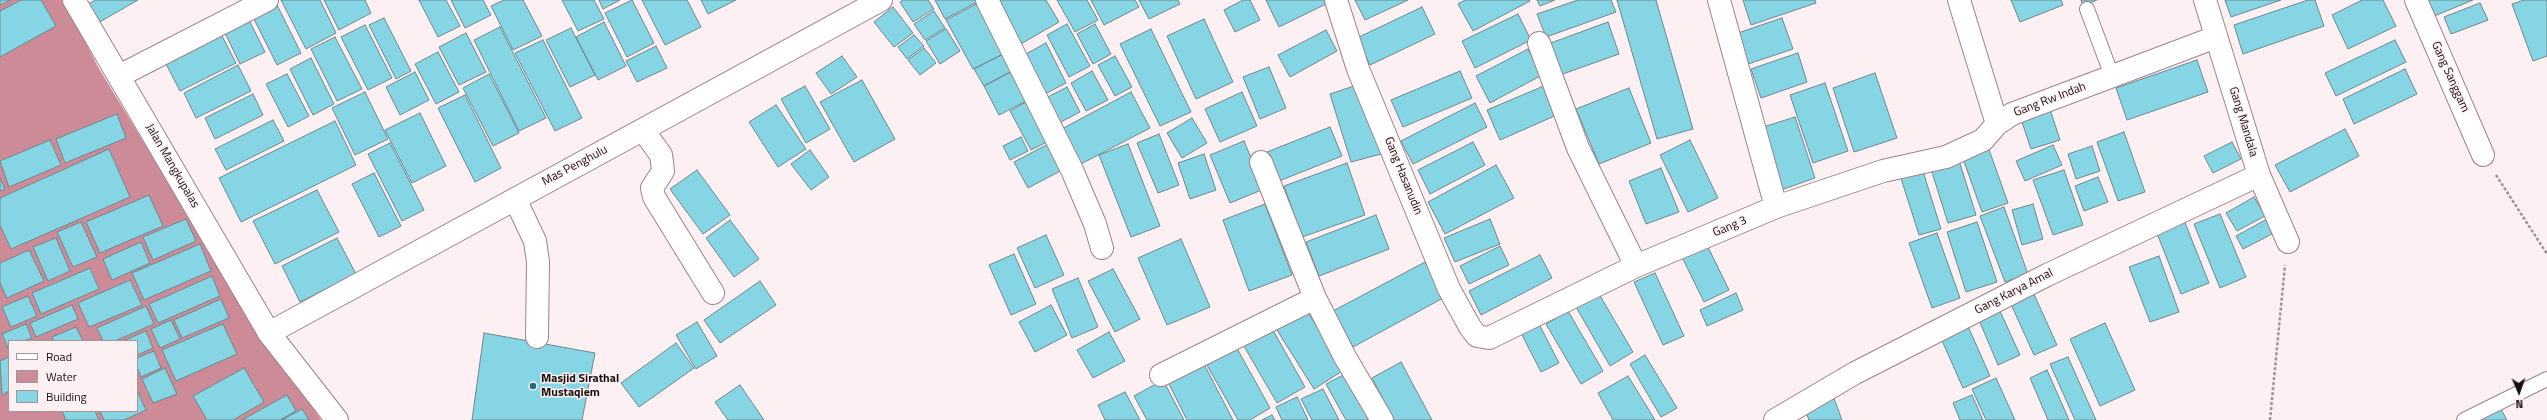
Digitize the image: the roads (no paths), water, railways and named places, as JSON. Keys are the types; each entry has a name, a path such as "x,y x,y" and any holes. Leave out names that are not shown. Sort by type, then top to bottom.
{"street":[{"name":"Jalan Mangkupalas","path":"74,0 269,333 337,420"},
{"path":"119,76 266,0"},
{"name":"Mas Penghulu","path":"269,333 521,212 651,142 881,0"},
{"path":"987,0 1072,170 1095,224 1102,248"},
{"name":"Gang Hasanudin","path":"1336,0 1358,69 1449,289 1470,328 1477,336 1490,338"},
{"path":"1718,0 1776,207"},
{"path":"1959,0 1997,124"},
{"name":"Gang Mandala","path":"2205,0 2259,175 2288,242"},
{"name":"Gang Sanggam","path":"2416,0 2483,154"},
{"name":"Gang Rw Indah","path":"1776,207 1884,171 1946,157 1983,140 1997,124 2012,114 2216,37"},
{"path":"1539,43 1578,148 1636,266"},
{"path":"651,142 663,171 652,188 654,197 714,293"},
{"path":"1261,162 1315,298 1345,357 1382,420"},
{"name":"Gang Karya Amal","path":"1775,420 1855,372 2047,275 2259,175"},
{"name":"Gang 3","path":"1490,338 1636,266 1776,207"},
{"path":"521,212 535,241 538,262 537,337"},
{"path":"1160,375 1315,298"}],"lane":[{"path":"2087,10 2112,76"},
{"path":"2464,420 2547,379"}],"water":[{"path":"0,0 64,0 98,67 199,234 321,420 0,420"}],"place":[{"name":"Masjid Sirathal Mustaqiem","path":"533,386"}]}
